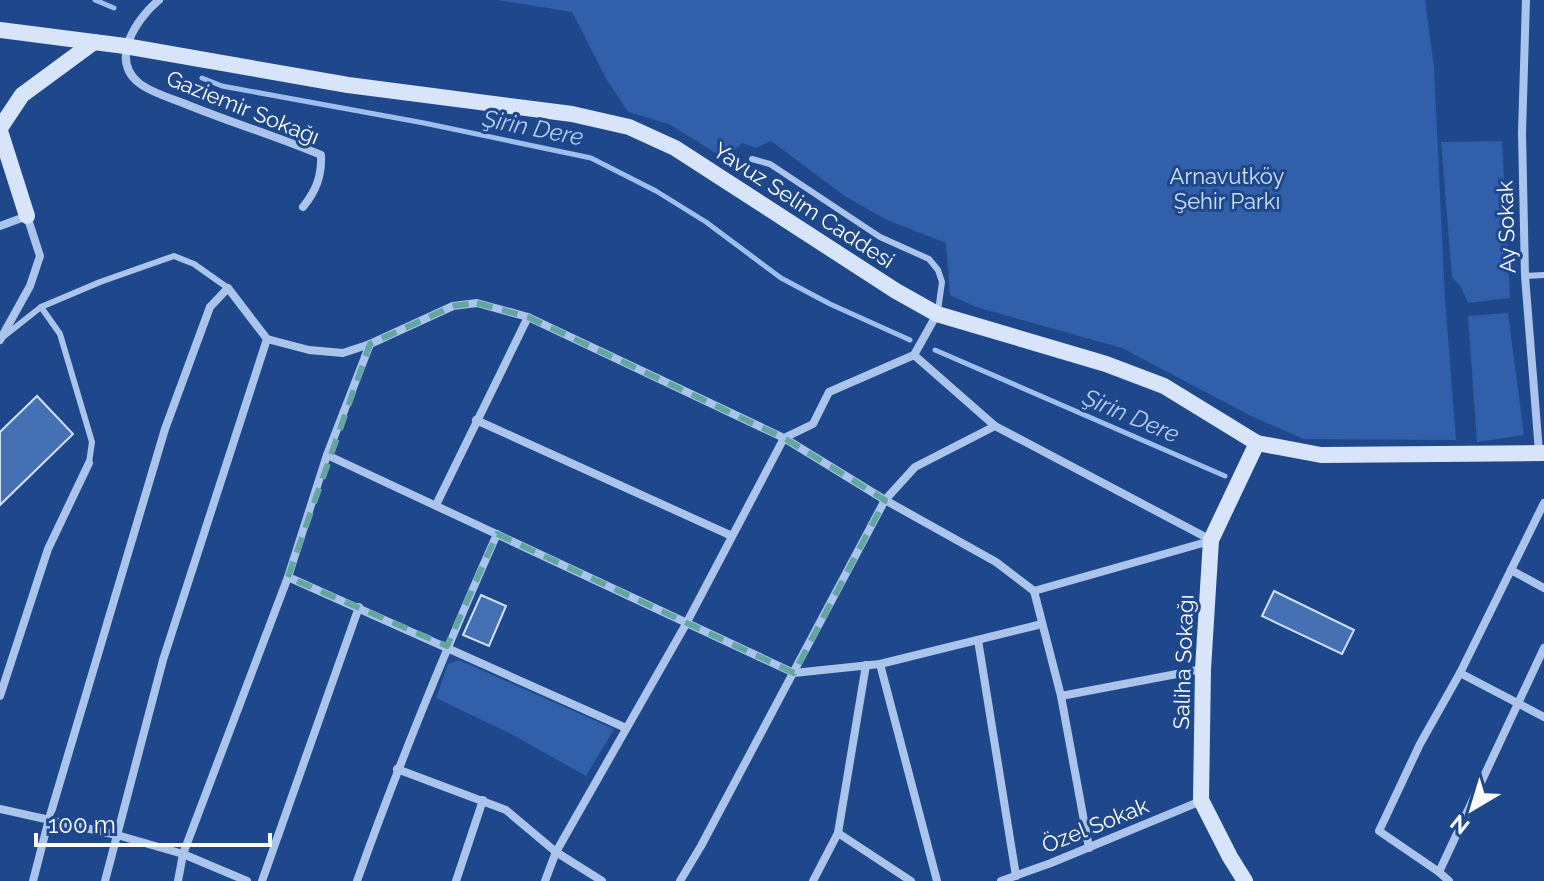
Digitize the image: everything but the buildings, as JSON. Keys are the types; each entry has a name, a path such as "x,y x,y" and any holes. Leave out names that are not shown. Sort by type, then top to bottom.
{"main road":[{"name":"Yavuz Selim Caddesi","path":"0,33 125,46 348,85 572,114 629,127 675,148 896,291 937,314 1106,364 1164,386 1257,443 1321,455 1541,452"},
{"path":"27,216 0,129 22,95 94,42"},
{"name":"Saliha Sokağı","path":"1245,881 1201,800 1203,669 1211,540 1257,443"}],"street":[{"path":"125,46 139,23 159,0"},
{"name":"Ay Sokak","path":"1526,0 1522,133 1525,276 1541,452"},
{"name":"Gaziemir Sokağı","path":"125,46 126,63 138,82 234,124 321,155 322,168 315,192 303,207"},
{"path":"0,226 27,216 40,256 30,286 1,338"},
{"path":"33,881 165,429 210,307 228,288 267,339 309,350 343,353 453,306 477,303 528,317 784,438 885,500 996,562 1034,591 1061,696 1089,848"},
{"path":"545,881 556,852 686,624 784,438 813,424 829,392 914,355 937,314"},
{"path":"436,505 528,317"},
{"path":"105,881 163,660 267,339"},
{"path":"178,881 183,854 288,577 327,455 370,344"},
{"path":"914,355 995,426 1211,540"},
{"path":"476,420 732,536"},
{"path":"680,881 885,500 915,467 995,426"},
{"path":"327,455 794,673 880,664 1042,624"},
{"path":"0,696 48,549 89,463"},
{"path":"1449,881 1379,831 1420,744 1460,673 1544,503"},
{"path":"357,881 397,769 497,534"},
{"path":"1034,591 1211,540"},
{"path":"1511,570 1544,588"},
{"path":"288,577 626,728"},
{"path":"262,881 359,607"},
{"path":"978,640 1016,876"},
{"path":"1439,872 1544,648"},
{"path":"880,664 937,881"},
{"path":"813,881 838,833 866,665"},
{"path":"1061,696 1203,669"},
{"path":"1460,673 1544,717"},
{"path":"397,769 506,810 556,852 602,881"},
{"path":"456,881 483,800"},
{"name":"Özel Sokak","path":"1001,881 1089,848 1201,800"},
{"path":"0,809 117,835 183,854 247,881"},
{"path":"838,833 911,881"}],"lane":[{"path":"752,159 770,164 880,237 929,259 938,270 942,282 937,314"},
{"path":"1,338 41,307 174,256 194,264 228,288"},
{"path":"1525,276 1544,275"},
{"path":"41,307 60,334 92,442 89,463"}],"highlighted area":[{"path":"477,303 528,317 784,438 885,500 794,673 497,534 447,646 288,577 370,344 453,306"}],"green space":[{"name":"Arnavutköy Şehir Parkı","path":"497,0 1425,0 1434,68 1445,299 1456,440 1304,439 1251,416 1122,348 976,307 950,295 946,243 887,220 846,197 771,141 756,148 742,143 725,159 669,124 628,112 607,80 572,12"},
{"path":"1502,141 1510,298 1468,303 1461,287 1452,277 1441,142"},
{"path":"1508,313 1524,435 1477,442 1468,316"},
{"path":"459,660 614,729 586,776 513,735 436,698 448,664"}],"waterway":[{"name":"Şirin Dere","path":"95,0 114,8"},
{"name":"Şirin Dere","path":"202,78 222,86 591,158 656,191 706,222 781,278 910,340"},
{"name":"Şirin Dere","path":"935,350 1225,476"}]}
